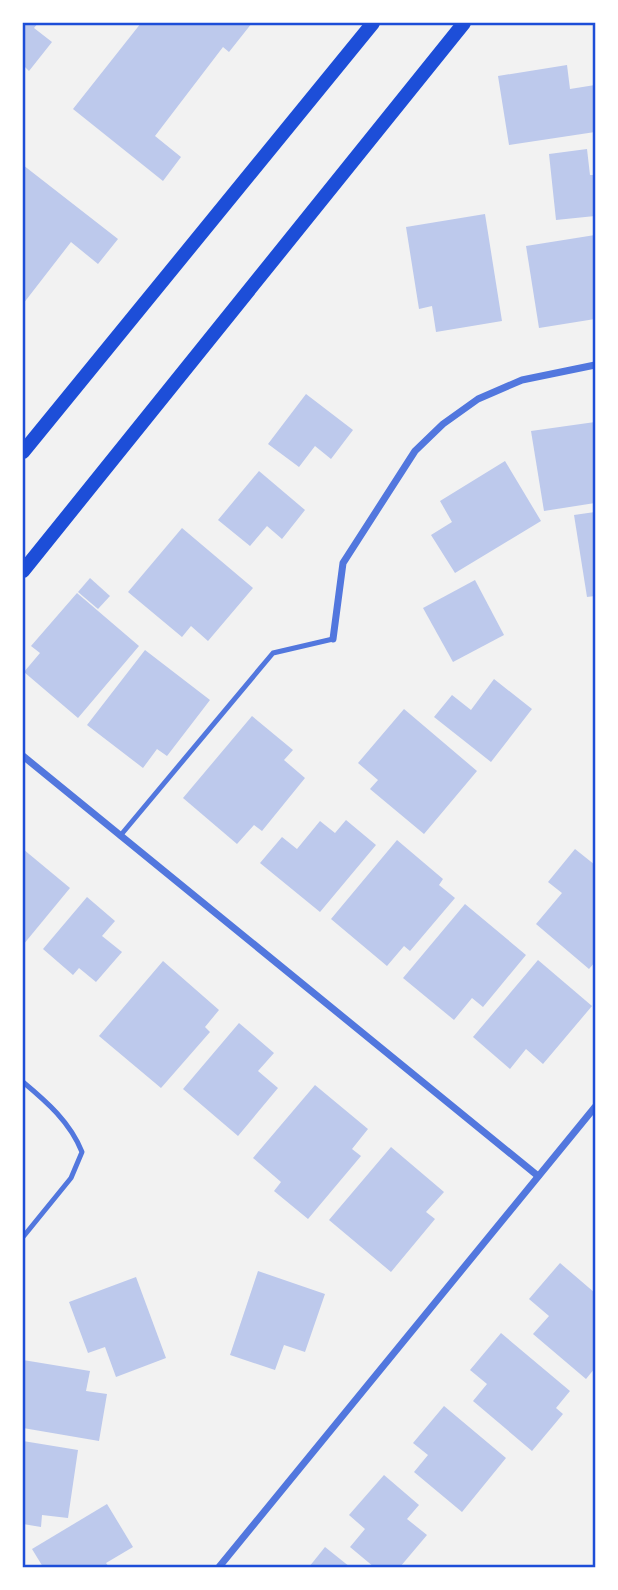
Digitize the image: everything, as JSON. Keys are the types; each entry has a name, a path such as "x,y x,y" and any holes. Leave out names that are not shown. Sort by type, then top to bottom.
{"main road":[{"path":"23,453 373,23"},
{"path":"23,571 464,23"}],"street":[{"path":"333,639 343,563 415,451 443,424 478,399 522,380 595,365"},
{"path":"23,756 538,1176"},
{"path":"219,1567 595,1107"}],"lane":[{"path":"120,836 273,653 333,639"},
{"path":"23,1082 49,1104 75,1134 82,1152 71,1178 23,1237"}],"building":[{"path":"23,23 38,23 34,28 52,42 29,71 23,65"},
{"path":"141,23 252,23 229,52 223,47 155,136 181,157 163,181 73,109"},
{"path":"567,65 570,89 595,85 595,132 509,145 498,76"},
{"path":"587,149 590,175 595,175 595,216 556,220 549,154"},
{"path":"23,165 118,239 98,264 71,242 23,304"},
{"path":"485,214 502,321 436,332 432,306 419,309 406,227"},
{"path":"595,235 595,319 539,328 526,246"},
{"path":"306,394 353,430 331,459 315,446 299,467 268,444"},
{"path":"595,422 595,503 544,511 531,431"},
{"path":"505,461 541,521 455,573 431,535 452,522 440,501"},
{"path":"259,471 305,510 282,539 267,526 250,546 218,520"},
{"path":"595,512 595,596 587,597 574,515"},
{"path":"182,528 253,588 208,641 191,626 182,637 128,592"},
{"path":"90,578 110,596 98,609 78,592"},
{"path":"475,580 504,635 453,662 423,608"},
{"path":"77,593 139,646 78,718 24,672 40,653 31,646"},
{"path":"145,650 210,700 167,756 157,749 143,768 87,725"},
{"path":"494,679 532,709 491,762 434,717 452,695 471,710"},
{"path":"404,709 477,771 424,834 370,789 378,780 358,763"},
{"path":"252,716 293,750 284,760 305,778 262,831 254,825 237,844 183,798"},
{"path":"346,820 376,845 320,912 260,863 282,837 297,849 320,821 335,833"},
{"path":"397,840 443,879 439,885 455,898 410,951 404,946 387,966 331,919"},
{"path":"23,849 70,888 23,945"},
{"path":"575,849 595,865 595,962 589,969 536,924 562,893 548,882"},
{"path":"87,897 115,921 102,936 122,952 96,982 79,968 73,975 43,949"},
{"path":"465,904 526,955 483,1007 472,998 454,1020 403,978"},
{"path":"538,960 592,1006 543,1064 526,1049 510,1069 473,1037"},
{"path":"163,961 219,1010 205,1027 210,1032 161,1088 99,1036"},
{"path":"239,1023 274,1053 258,1071 278,1088 238,1136 183,1089"},
{"path":"315,1085 368,1129 352,1149 361,1156 308,1219 274,1191 281,1182 253,1158"},
{"path":"391,1147 444,1192 426,1212 435,1219 391,1272 329,1220"},
{"path":"560,1263 595,1293 595,1368 586,1379 533,1334 549,1316 529,1299"},
{"path":"258,1271 325,1294 305,1352 284,1345 275,1370 230,1355"},
{"path":"136,1277 166,1358 116,1377 105,1347 88,1353 69,1302"},
{"path":"501,1333 570,1391 556,1408 563,1414 532,1451 473,1401 487,1384 470,1370"},
{"path":"23,1360 90,1371 86,1391 107,1394 99,1441 23,1428"},
{"path":"444,1406 506,1458 462,1512 414,1472 428,1455 413,1443"},
{"path":"23,1441 78,1450 68,1518 42,1515 41,1527 23,1524"},
{"path":"384,1475 419,1505 407,1519 427,1535 400,1567 374,1567 350,1547 365,1529 349,1515"},
{"path":"107,1504 133,1547 106,1563 109,1567 43,1567 32,1549"},
{"path":"325,1547 350,1567 309,1567"}]}
